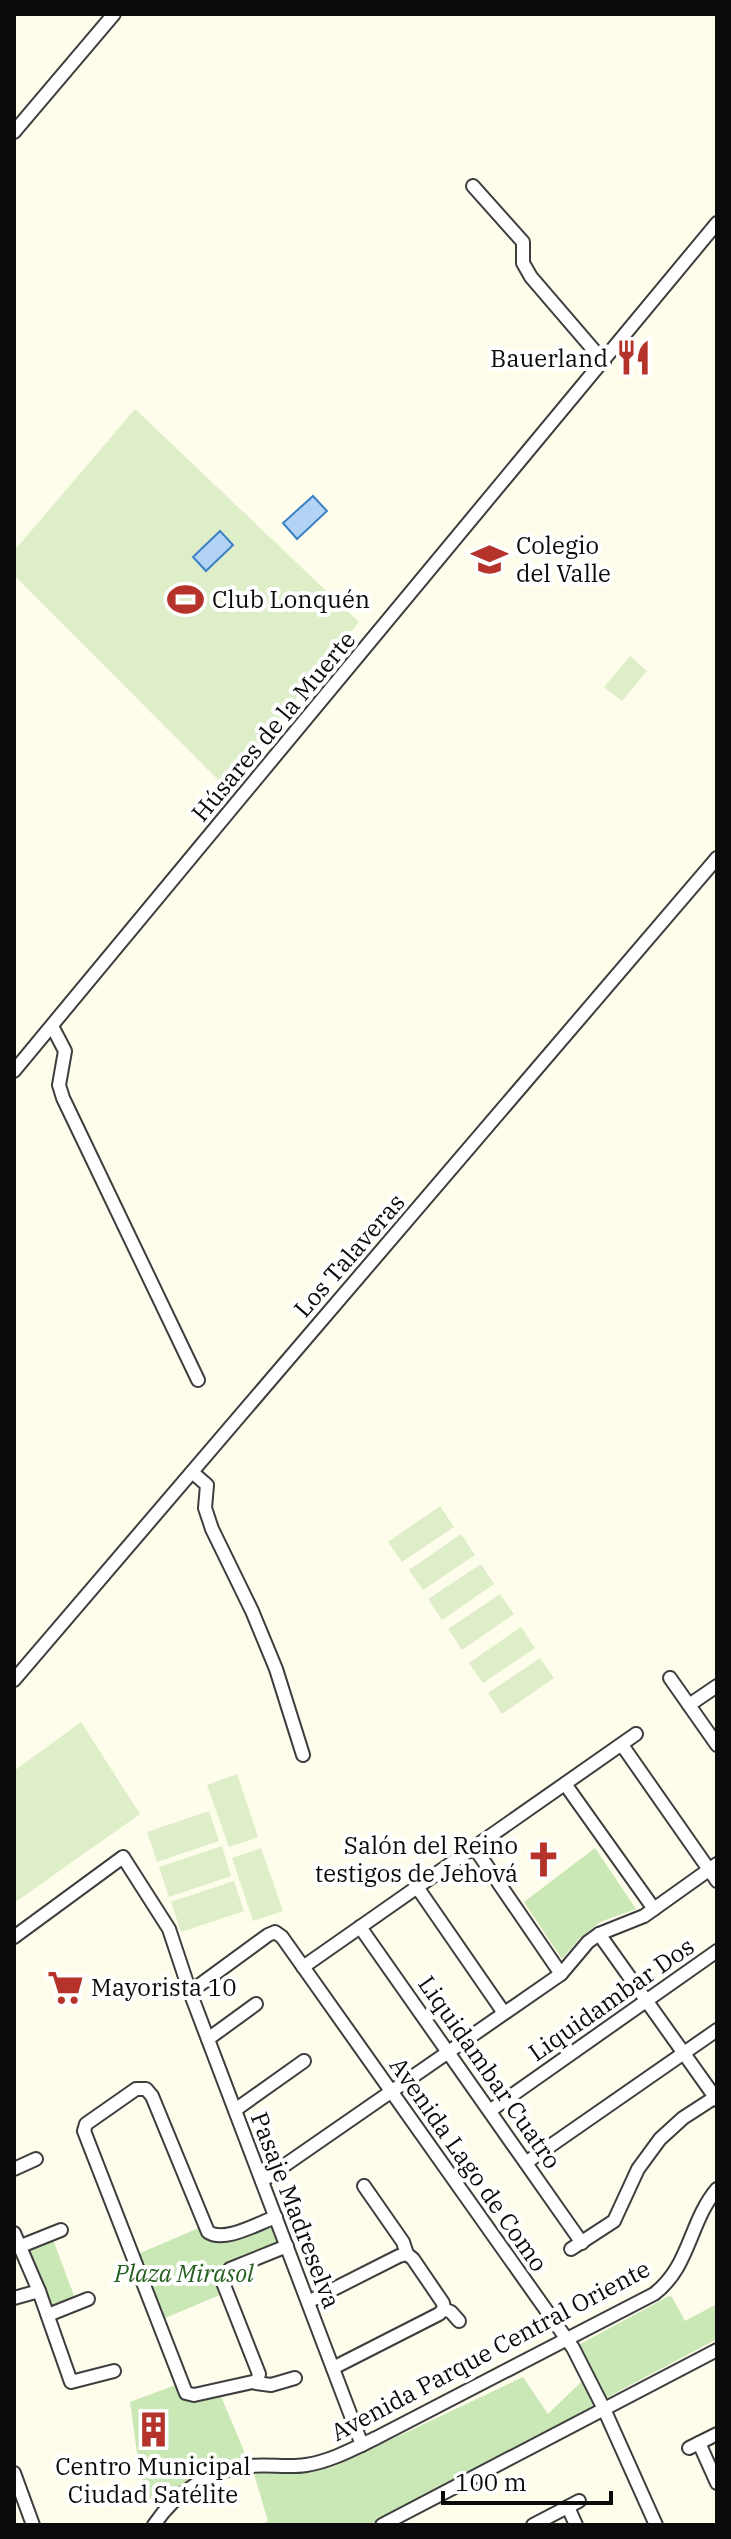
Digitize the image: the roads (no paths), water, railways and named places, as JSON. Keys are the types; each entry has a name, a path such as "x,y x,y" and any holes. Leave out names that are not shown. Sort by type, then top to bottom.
{"street":[{"path":"14,132 114,14"},
{"path":"473,186 523,242 523,263 531,277 604,362"},
{"name":"Húsares de la Muerte","path":"14,1071 717,223"},
{"name":"Los Talaveras","path":"14,1680 717,858"},
{"path":"52,1026 65,1051 59,1085 63,1098 198,1380"},
{"path":"192,1472 207,1485 205,1508 212,1529 270,1654 303,1755"},
{"path":"670,1678 717,1745"},
{"path":"689,1705 717,1686"},
{"path":"303,1967 636,1734"},
{"path":"262,2181 561,1974 588,1942 599,1934 644,1916 714,1871 622,1745"},
{"path":"565,1784 654,1909"},
{"path":"474,1847 561,1974"},
{"name":"Pasaje Madreselva","path":"14,1937 123,1857 169,1929 190,1992 362,2445"},
{"path":"417,1887 504,2013"},
{"name":"Liquidambar Cuatro","path":"360,1927 527,2162 577,2246 614,2221 638,2169 660,2139 683,2118 716,2098"},
{"name":"Avenida Lago de Como","path":"190,1992 271,1933 280,1934 573,2348 656,2525"},
{"path":"599,1934 716,2098"},
{"name":"Liquidambar Dos","path":"491,2110 717,1951"},
{"path":"208,2039 256,2004"},
{"path":"527,2162 717,2030"},
{"path":"235,2110 304,2061"},
{"path":"276,2217 224,2236 208,2232 152,2096 146,2089 136,2089 88,2122 84,2129 186,2393 194,2395 256,2383 271,2385 295,2378"},
{"path":"14,2169 36,2159"},
{"path":"364,2186 403,2242 407,2254 443,2303 444,2309"},
{"name":"Avenida Parque Central Oriente","path":"154,2525 186,2491 217,2473 251,2466 311,2465 362,2445 646,2298 667,2283 683,2261 701,2211 717,2189"},
{"path":"21,2246 61,2230"},
{"path":"14,2233 39,2291 71,2382 114,2371"},
{"path":"256,2383 259,2374 222,2280 230,2269 287,2246"},
{"path":"308,2302 407,2254"},
{"path":"14,2298 39,2291"},
{"path":"48,2315 88,2299"},
{"path":"444,2309 459,2321"},
{"path":"333,2368 444,2309"},
{"path":"382,2525 717,2350"},
{"path":"717,2434 694,2445 717,2483"},
{"path":"14,2473 33,2525"},
{"path":"533,2525 573,2504 576,2525"}],"water":[{"path":"313,496 327,511 297,539 283,523"},
{"path":"220,531 233,545 206,571 193,557"}],"place":[{"name":"Bauerland","path":"634,358"},
{"name":"Colegio del Valle","path":"490,559"},
{"name":"Club Lonquén","path":"186,599"},
{"name":"Salón del Reino testigos de Jehová","path":"544,1859"},
{"name":"Mayorista 10","path":"65,1987"},
{"name":"Centro Municipal Ciudad Satélite","path":"153,2429"}],"park label":[{"name":"Plaza Mirasol","path":"184,2273"}]}
